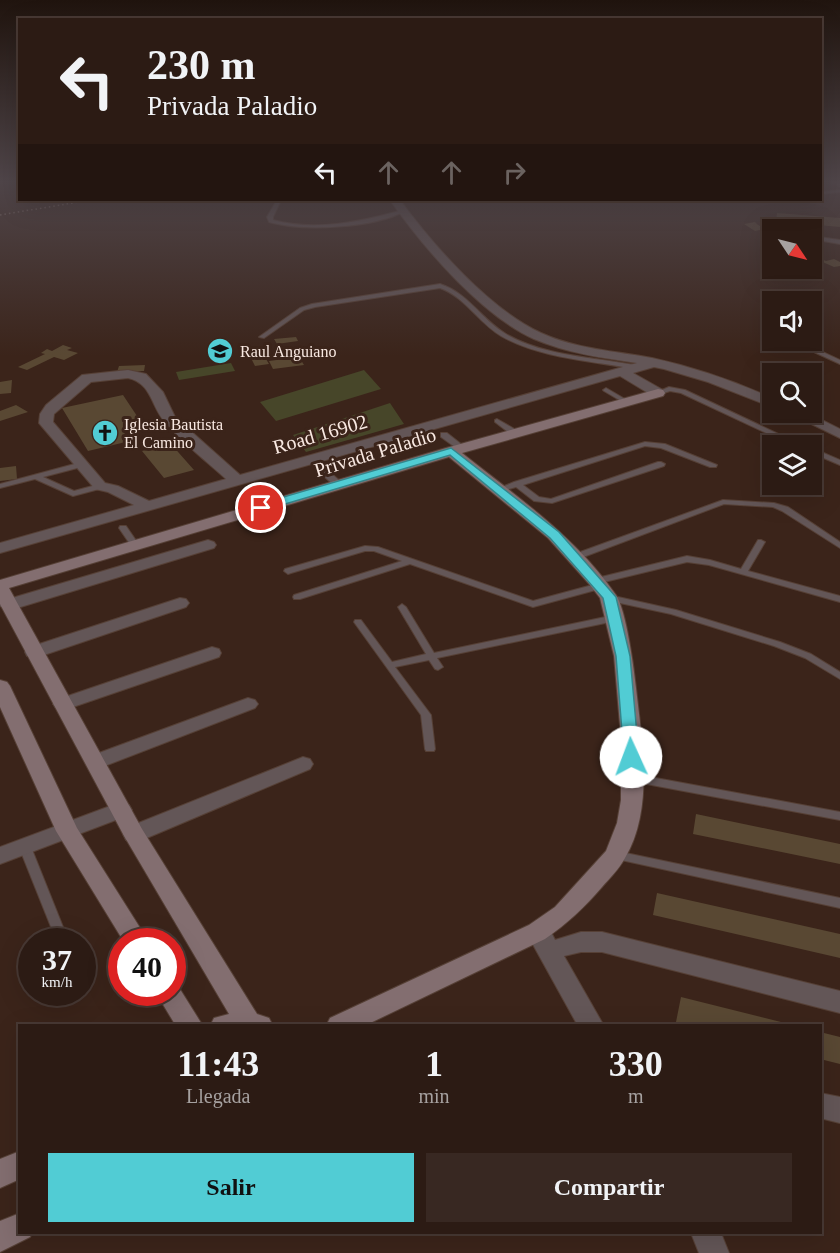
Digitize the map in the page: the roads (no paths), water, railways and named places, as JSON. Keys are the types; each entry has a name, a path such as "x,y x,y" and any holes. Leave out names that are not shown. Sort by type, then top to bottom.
{"street":[{"path":"427,238 480,296 499,313 523,328 557,342 652,363 735,387 762,399"},
{"name":"Road 16902","path":"0,548 652,363"},
{"path":"628,369 658,393"},
{"path":"148,506 113,489 100,486 46,423 47,414 87,378 128,374 141,377 156,392 169,419 236,480"},
{"name":"Privada Paladio","path":"3,593 135,545 339,485 453,445 516,433 658,393"},
{"path":"817,423 840,434"},
{"path":"453,445 508,487 602,588 615,618 623,656 628,695 632,778 632,800 628,823 616,855 563,914 543,942"},
{"path":"208,545 3,593 134,834 243,1024"},
{"path":"34,652 180,603"},
{"path":"63,704 212,653"},
{"path":"0,686 67,831 128,928"},
{"path":"95,762 248,704"},
{"path":"134,834 303,764"},
{"path":"0,856 121,810"},
{"path":"543,942 590,1024"},
{"path":"344,1024 543,942 602,942 840,1002"},
{"path":"177,1006 189,1024"},
{"path":"822,1106 840,1110"},
{"path":"0,1174 18,1165"},
{"path":"0,1237 18,1228"},
{"path":"706,1234 714,1253"}],"lane":[{"path":"822,239 840,242"},
{"path":"261,338 295,313 315,305 440,286 452,290 493,329 508,338 537,348 628,369"},
{"path":"816,351 840,362"},
{"path":"606,390 628,403"},
{"path":"658,393 669,390 682,392 777,435"},
{"path":"497,421 516,433"},
{"path":"508,487 645,444 662,446 712,465"},
{"path":"822,455 840,463"},
{"path":"0,486 82,464"},
{"path":"508,487 537,499 552,501 661,464"},
{"path":"321,469 339,485"},
{"path":"37,477 73,494 100,486"},
{"path":"262,486 280,502"},
{"path":"575,557 723,502 774,505 785,509 840,546"},
{"path":"123,528 135,545"},
{"path":"743,572 761,542"},
{"path":"288,571 365,548 533,604 602,588 687,559 840,599"},
{"path":"297,597 408,561"},
{"path":"602,588 777,644 808,656 840,676"},
{"path":"402,607 438,667"},
{"path":"389,665 615,618"},
{"path":"358,622 426,715 430,749"},
{"path":"632,778 840,816"},
{"path":"25,847 57,928"},
{"path":"616,855 840,903"}],"place":[{"name":"Raul Anguiano","path":"220,351"},
{"name":"Iglesia Bautista El Camino","path":"105,433"}]}
